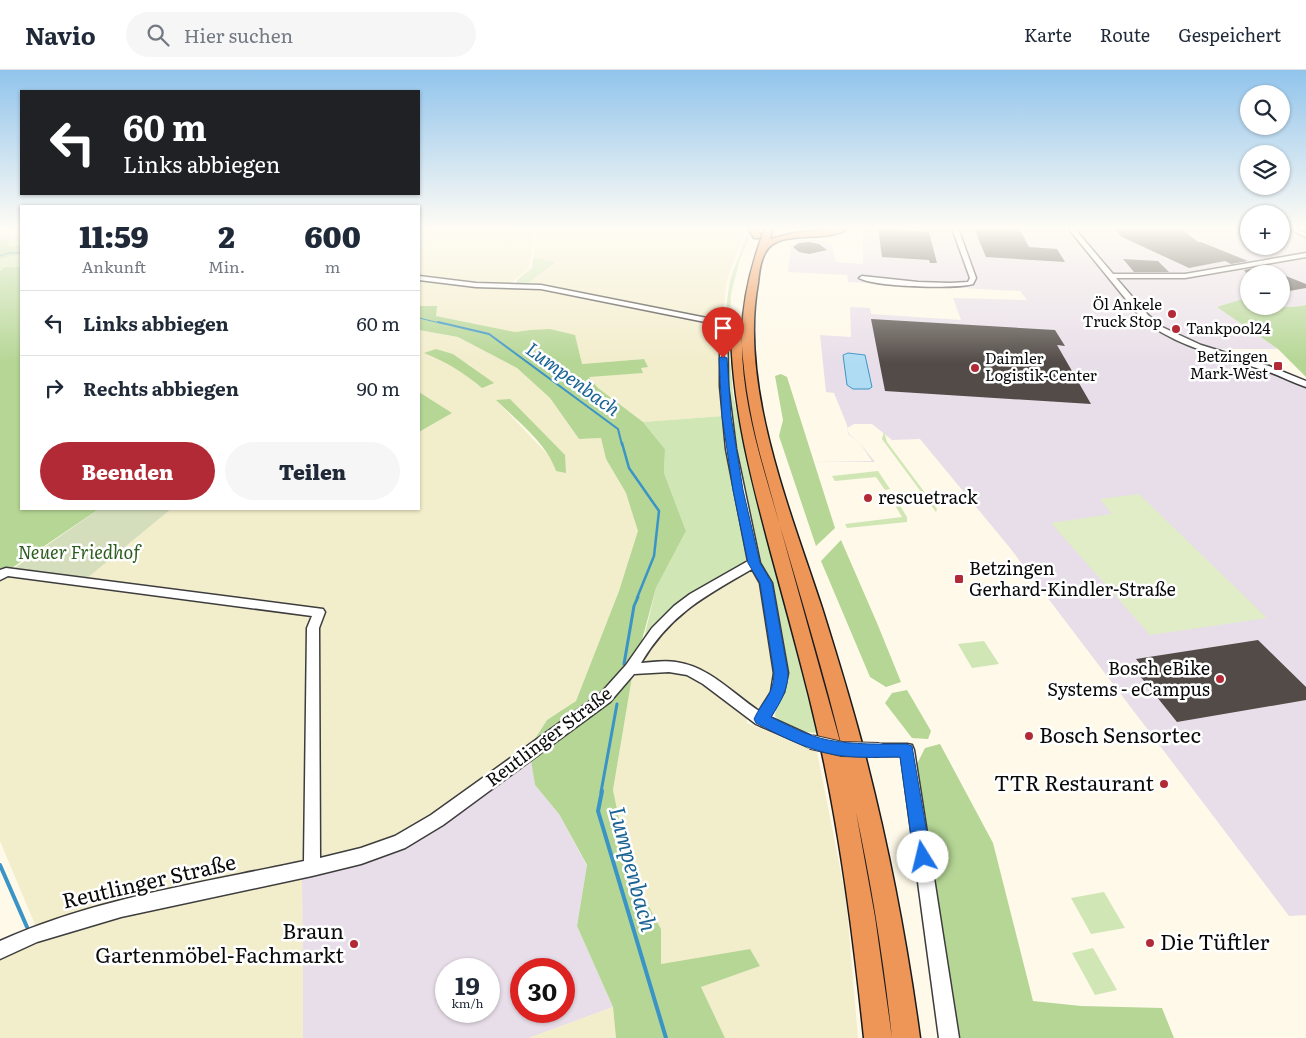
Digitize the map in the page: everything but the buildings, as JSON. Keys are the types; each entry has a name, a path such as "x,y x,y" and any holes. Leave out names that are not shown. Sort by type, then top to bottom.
{"highway":[{"path":"752,273 747,325 752,394 772,474 844,716 867,807 887,902 906,1038"},
{"path":"738,303 736,348 742,405 757,473 822,711 834,763 864,918 878,1038"}],"street":[{"path":"862,278 882,282 951,285 971,283 973,278 971,273"},
{"path":"1109,273 1148,320 1165,332 1193,344 1273,369 1306,384"},
{"path":"1111,276 1185,276 1201,273"},
{"path":"420,278 476,285 541,287 724,324 723,368 727,416 738,490 754,563 766,583 781,673 781,682 775,700 761,719"},
{"name":"Reutlinger Straße","path":"0,950 35,934 121,908 312,868 362,856 400,842 437,820 583,715 609,694 632,669 652,636 678,609 694,597 754,563"},
{"path":"3,574 319,612 313,628 312,868"},
{"path":"632,669 682,668 708,680 747,711 811,742 842,749 906,750 949,1038"}],"shaded area":[{"path":"420,273 523,273 509,284 478,284 420,278"},
{"path":"542,273 729,273 722,321 718,322 527,284"},
{"path":"811,273 1240,273 1240,300 1218,307 1278,349 1220,349 1229,360 1277,373 1306,388 1306,915 1289,916 1010,548 920,439 892,440 872,424 854,424 847,428 834,393 826,392 820,335 851,337 850,307 870,308 871,314 961,320 953,298 1027,300 1020,291 848,282 847,275"},
{"path":"1290,273 1306,273 1306,305 1290,307"},
{"path":"420,279 459,284 531,286 718,325 721,328 724,416 643,422 598,388 588,376 642,373 641,368 647,367 644,359 581,364 530,330 515,332 436,316 436,306 420,306"},
{"path":"420,330 458,337 517,368 550,398 579,439 601,438 606,459 626,493 639,531 619,591 576,701 547,720 529,748 440,822 302,878 303,1038 0,1038 0,944 36,927 0,841 0,576 13,569 86,579 170,510 420,510 420,431 452,413 420,393","holes":["425,353 470,365 482,388 460,370 445,361","496,400 564,455 556,471 552,459"]},
{"path":"859,442 875,462 813,461 872,461"},
{"path":"746,570 755,571 760,577 767,608 776,687 767,702 755,708 710,677 643,665 639,660 679,612"},
{"path":"669,669 693,676 746,715 747,723 817,752 846,898 858,1038 725,1038 701,987 760,966 750,949 661,964 661,929 630,873 613,790 632,677 644,672"},
{"path":"531,757 535,785 559,814 587,866 577,926 613,1007 575,1021 575,958 510,958 510,1023 570,1023 529,1038 303,1038 302,878"},
{"path":"613,1007 616,1038 529,1038 570,1023 575,1023 575,1021"}],"green space":[{"path":"0,273 20,273 20,510 98,510 0,576"},
{"path":"526,273 541,273 527,284 517,283 517,280"},
{"path":"732,273 736,273 731,294 729,347 733,394 750,473 817,733 794,729 784,724 775,716 776,707 783,692 755,542 743,496 730,407 726,310"},
{"path":"1240,300 1240,315 1290,315 1290,307 1306,305 1306,377 1278,349 1217,307"},
{"path":"420,306 437,306 436,316 515,332 550,329 575,335 582,364 644,359 648,367 641,368 643,373 589,377 598,388 643,422 665,449 664,473 686,531 656,588 632,677 613,790 630,872 661,929 661,964 750,949 760,966 701,987 725,1038 616,1038 613,1007 577,926 587,865 559,814 535,785 529,748 547,720 576,701 619,591 638,531 626,493 606,459 601,438 579,439 550,398 517,368 458,337 420,330"},
{"path":"436,349 453,354 494,383 482,388 455,368 424,353"},
{"path":"781,374 787,377 835,528 816,546 779,436 783,420 775,376"},
{"path":"420,393 452,413 420,431"},
{"path":"510,399 565,455 566,473 556,471 552,461 539,442 496,400"},
{"path":"724,416 734,490 750,552 747,563 643,642 656,588 686,531 664,473 665,449 643,422"},
{"path":"884,432 887,442 937,509 936,512 882,439"},
{"path":"878,471 890,489 885,490 876,477 835,481 832,476"},
{"path":"1139,494 1267,618 1150,635 1051,523 1112,514 1100,499"},
{"path":"897,501 907,517 907,522 847,528 845,524 902,517 893,502"},
{"name":"Neuer Friedhof","path":"98,510 170,510 86,579 13,569"},
{"path":"841,540 901,682 886,687 870,677 821,561"},
{"path":"984,641 999,664 972,668 958,644"},
{"path":"907,690 931,731 928,739 912,738 885,703 892,693"},
{"path":"940,744 993,843 1033,1001 1081,1006 1162,1008 1174,1038 959,1038 917,764 925,748"},
{"path":"1104,892 1125,928 1091,934 1071,898"},
{"path":"1093,948 1117,990 1095,995 1072,953"}],"water":[{"path":"848,353 865,355 872,387 869,389 853,389 847,385 843,355"}],"waterway":[{"name":"Lumpenbach","path":"420,318 444,324"},
{"name":"Lumpenbach","path":"438,322 489,334 618,429 622,445"},
{"name":"Lumpenbach","path":"622,443 629,468 659,511 654,556 637,598"},
{"name":"Lumpenbach","path":"624,664 634,606 638,597"},
{"name":"Lumpenbach","path":"601,792 617,704"},
{"name":"Lumpenbach","path":"602,791 598,811 666,1038"},
{"path":"0,865 27,927"}],"place":[{"name":"Öl Ankele Truck Stop","path":"1172,314"},
{"name":"Tankpool24","path":"1176,329"},
{"name":"Betzingen Mark-West","path":"1278,366"},
{"name":"Daimler Logistik-Center","path":"975,368"},
{"name":"rescuetrack","path":"868,498"},
{"name":"Betzingen Gerhard-Kindler-Straße","path":"959,579"},
{"name":"Bosch eBike Systems - eCampus","path":"1220,679"},
{"name":"Bosch Sensortec","path":"1029,736"},
{"name":"TTR Restaurant","path":"1164,784"},
{"name":"Die Tüftler","path":"1150,943"},
{"name":"Braun Gartenmöbel-Fachmarkt","path":"354,944"}],"route":[{"path":"723,358 727,416 738,490 754,563 762,573 766,583 781,673 781,682 775,700 761,719 799,737 828,747 860,750 906,750 923,857"}]}
